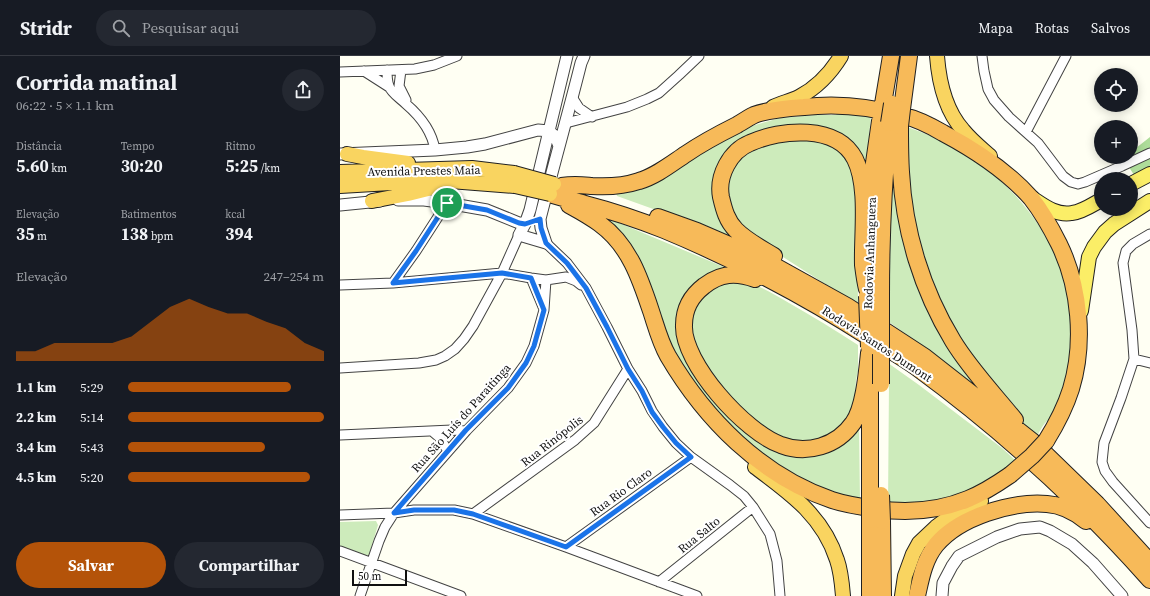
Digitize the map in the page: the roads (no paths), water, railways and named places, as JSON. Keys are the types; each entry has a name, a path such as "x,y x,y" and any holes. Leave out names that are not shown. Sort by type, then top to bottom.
{"highway":[{"path":"556,190 572,184 594,186 623,185 640,181 653,175 703,143 755,115 798,97 812,89 828,75 841,56"},
{"name":"Rodovia Anhanguera","path":"891,56 892,106"},
{"name":"Rodovia Anhanguera","path":"876,495 869,350 871,294 882,229 884,180 892,106 900,56"},
{"path":"892,106 908,56"},
{"path":"937,56 939,80 949,107 956,120 963,130 1007,176"},
{"path":"755,115 797,107 838,105 870,109 905,116 921,121 981,155 1030,197 1044,216 1065,256 1077,301 1078,329 1077,360 1071,389 1063,410 1032,456 1001,490 955,513 936,527 919,543 913,554 905,576 902,596"},
{"path":"890,123 900,172 910,239 925,284 935,308 953,341 980,378 1044,437"},
{"path":"847,306 810,276 745,238 729,222 723,207 720,193 721,178 726,165 735,153 749,143 790,133 825,135 845,147 855,159 862,183 864,215 863,265 871,294"},
{"path":"343,154 425,165 472,168"},
{"name":"Avenida Prestes Maia","path":"340,172 472,168 556,190"},
{"name":"Avenida Prestes Maia","path":"340,186 424,181 474,183 515,179"},
{"path":"372,201 408,194 433,187 474,183"},
{"path":"556,190 618,239 634,266 667,355 683,390 712,427 750,462 790,494 814,517 830,541 837,560 843,596"},
{"name":"Rodovia Santos Dumont","path":"556,190 697,231 764,260 847,306 1044,437 1098,504 1150,562"},
{"name":"Rodovia Santos Dumont","path":"556,190 583,203 664,230 766,277 845,322 915,366 978,414 1044,472 1079,504 1124,550 1150,580"},
{"path":"828,312 750,277 736,274 723,276 710,281 691,299 685,312 685,339 701,370 722,399 749,425 780,445 804,450 833,442 845,433 854,422 860,406 864,388 869,350"},
{"name":"Rodovia Anhanguera","path":"870,596 876,521 881,384 871,294"},
{"path":"667,355 694,396 741,446 759,461 777,473 804,488 832,500 859,507 909,512 938,508 968,499 981,494 1014,476"},
{"path":"917,596 925,564 941,540 964,522 1006,508 1036,504 1049,504 1062,508 1081,517 1102,535 1124,550"},
{"name":"Rodovia Anhanguera","path":"876,521 883,596"}],"main road":[{"path":"1138,180 1150,174"},
{"path":"1030,197 1058,213 1072,214 1094,203"},
{"path":"1078,329 1089,257 1094,247 1105,232 1114,224 1150,201"}],"street":[{"path":"340,72 415,69 434,65 457,56"},
{"path":"340,368 420,363 436,360 455,349 464,339 473,326 502,273 525,224 530,210 567,56"},
{"path":"546,243 541,228 540,219 584,56"},
{"path":"566,123 627,107 659,92 680,75 699,56"},
{"path":"982,56 988,89 994,100 1009,118 1038,143 1063,176 1071,182 1078,184 1085,182 1150,153"},
{"path":"1026,132 1066,56"},
{"path":"387,70 389,87"},
{"path":"401,70 399,86 410,107"},
{"path":"364,71 389,87 410,107 429,131 435,150"},
{"path":"572,97 579,108 592,117"},
{"path":"343,154 435,150 485,144 538,130 549,131 554,136 559,146"},
{"path":"340,204 372,201 424,200 487,210 525,224 540,219"},
{"path":"393,283 447,203"},
{"path":"1150,234 1133,244 1126,251 1123,263 1132,330 1134,359 1104,443 1102,462 1104,470 1113,482 1150,523"},
{"path":"519,235 546,243 573,270 586,288 628,369 642,391 652,412 663,427 676,443 691,457 744,496 753,507 770,534 777,561 780,596"},
{"path":"550,279 560,274 562,268 562,258"},
{"path":"507,262 514,275"},
{"path":"340,286 393,283 502,273 531,278 566,278 576,281 586,288"},
{"path":"531,278 544,310"},
{"name":"Rua São Luís do Paraitinga","path":"360,596 385,527 394,513 466,430 508,388 526,363 534,346 544,310 550,279"},
{"path":"1134,359 1150,363"},
{"name":"Rua Rinópolis","path":"473,514 575,440 594,423 628,369"},
{"path":"340,434 466,430"},
{"path":"432,431 448,451"},
{"name":"Rua Rio Claro","path":"566,547 691,457"},
{"name":"Rua Salto","path":"659,582 753,507"},
{"path":"340,515 394,513 414,510 454,510 473,514 697,596"},
{"path":"942,596 943,583 959,556 997,537 1020,529 1040,526 1072,544 1093,563 1122,596"},
{"path":"340,551 461,596"}]}
